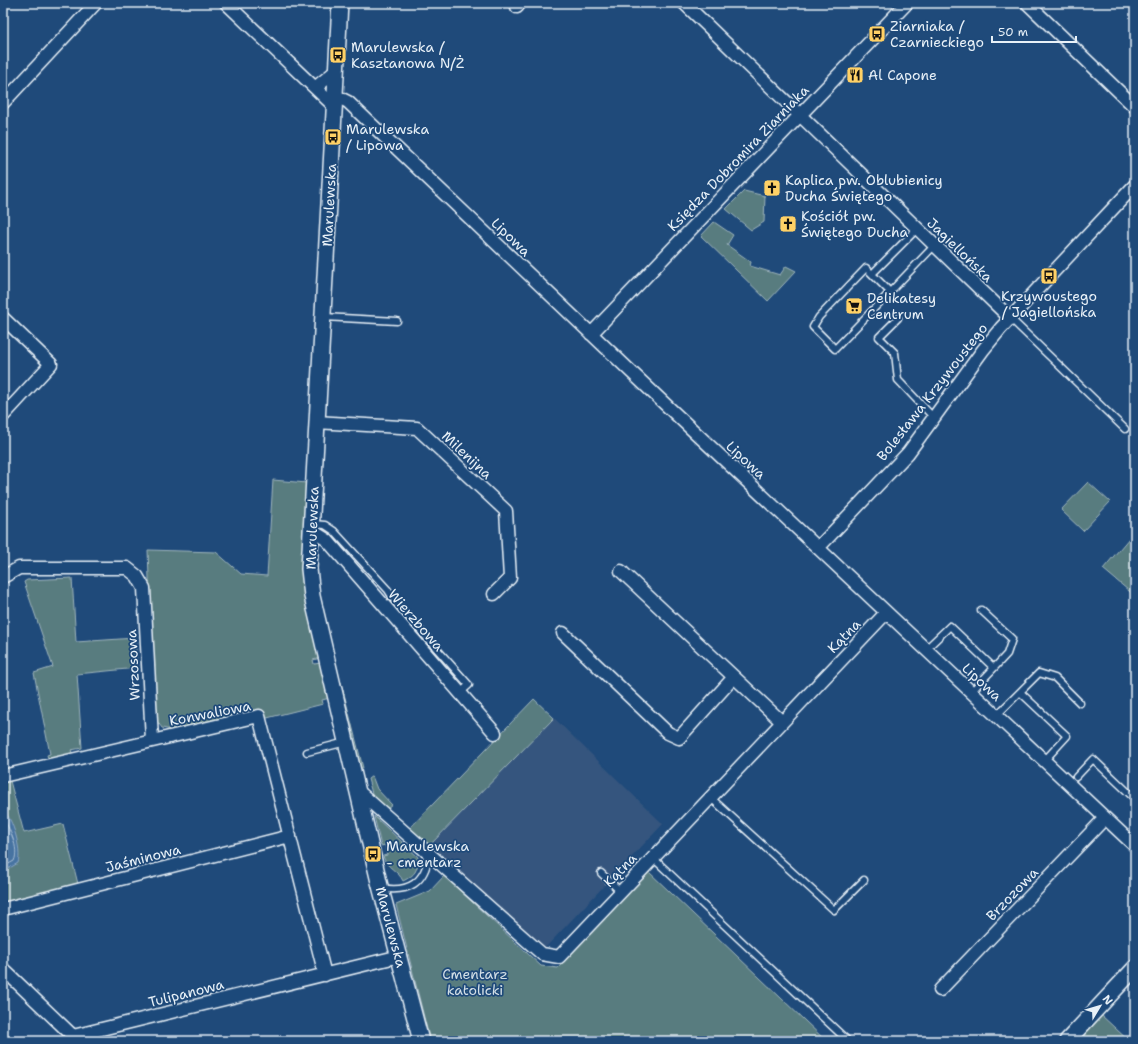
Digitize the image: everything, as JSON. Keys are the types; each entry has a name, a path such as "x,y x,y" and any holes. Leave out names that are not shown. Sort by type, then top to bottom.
{"street":[{"path":"3,102 96,3"},
{"name":"Lipowa","path":"226,3 315,88 336,102 348,102 925,650 1135,846"},
{"name":"Marulewska","path":"340,3 336,102 322,317 309,569 312,596 357,790 421,1041"},
{"name":"Jagiellońska","path":"684,3 916,229 1010,318"},
{"name":"Księdza Dobromira Ziarniaka","path":"591,334 907,3"},
{"path":"1028,3 1135,108"},
{"path":"315,88 337,70"},
{"name":"Bolesława Krzywoustego","path":"818,548 908,453 983,350 1010,318 1135,185"},
{"path":"3,318 51,364 3,416"},
{"name":"Milenijna","path":"316,422 417,428 506,511 510,578 494,594"},
{"name":"Wierzbowa","path":"311,529 327,540 495,733"},
{"name":"Wrzosowa","path":"3,577 19,568 127,568 137,576 144,588 152,740"},
{"path":"621,571 782,722"},
{"name":"Kątna","path":"357,790 542,954 559,957 620,891 711,798 886,613"},
{"path":"563,633 668,733 679,738 734,677"},
{"name":"Konwaliowa","path":"3,776 259,716 325,975"},
{"name":"Brzozowa","path":"940,990 1105,818"},
{"name":"Jaśminowa","path":"3,908 290,836"},
{"name":"Tulipanowa","path":"3,969 72,1036 400,956"},
{"path":"1067,1041 1135,968"}],"lane":[{"path":"872,274 916,229"},
{"path":"890,292 866,268 819,316 813,327 835,349 890,292 934,246"},
{"path":"322,317 398,321"},
{"path":"898,318 879,337 895,353 898,380 934,418"},
{"path":"1010,318 1125,429"},
{"path":"971,692 1007,654 1012,639 981,610"},
{"path":"925,650 950,626 994,668"},
{"path":"996,716 1038,673 1055,678 1080,703"},
{"path":"1020,692 1067,736 1044,761"},
{"path":"307,752 346,742"},
{"path":"1076,777 1093,759 1132,796"},
{"path":"711,798 834,910 864,880"},
{"path":"381,888 394,890 403,889 416,883 428,866 429,854"},
{"path":"653,858 848,1041"},
{"path":"601,873 620,891"}],"shaded area":[{"path":"554,718 663,824 545,948 429,846"}],"green space":[{"path":"744,191 765,196 764,222 751,230 726,209"},
{"path":"714,222 733,235 727,245 751,262 750,266 780,275 786,266 796,271 768,301 701,236"},
{"path":"273,480 307,483 320,658 313,660 314,664 321,663 330,698 322,700 323,704 263,719 172,730 162,728 154,717 148,550 216,552 241,574 267,576"},
{"path":"1088,482 1110,502 1083,531 1061,510"},
{"path":"1135,531 1135,596 1103,569"},
{"path":"72,578 76,642 135,638 137,668 77,674 82,748 71,750 73,755 49,762 47,755 50,754 34,673 53,667 24,582 27,580"},
{"path":"341,682 363,768 358,768 337,684"},
{"path":"534,699 554,718 429,846 409,829"},
{"path":"372,776 377,789 392,805 387,809 373,797 368,779"},
{"path":"10,781 24,833 63,824 78,884 3,903 3,782"},
{"path":"374,816 418,857 415,872 403,881 387,864 383,856 387,855 385,845 381,846"},
{"name":"Cmentarz katolicki","path":"648,871 826,1041 430,1041 396,905 430,891 444,876 541,966 558,968"},
{"path":"1101,1015 1129,1041 1078,1041"}],"water":[{"path":"3,810 7,814 16,835 19,858 18,863 3,872"}],"place":[{"name":"Ziarniaka / Czarnieckiego","path":"877,34"},
{"name":"Marulewska / Kasztanowa N/Ż","path":"338,55"},
{"name":"Al Capone","path":"855,75"},
{"name":"Marulewska / Lipowa","path":"333,137"},
{"name":"Kaplica pw. Oblubienicy Ducha Świętego","path":"772,188"},
{"name":"Kościół pw. Świętego Ducha","path":"788,224"},
{"name":"Krzywoustego / Jagiellońska","path":"1049,276"},
{"name":"Delikatesy Centrum","path":"854,306"},
{"name":"Marulewska - cmentarz","path":"373,854"}]}
